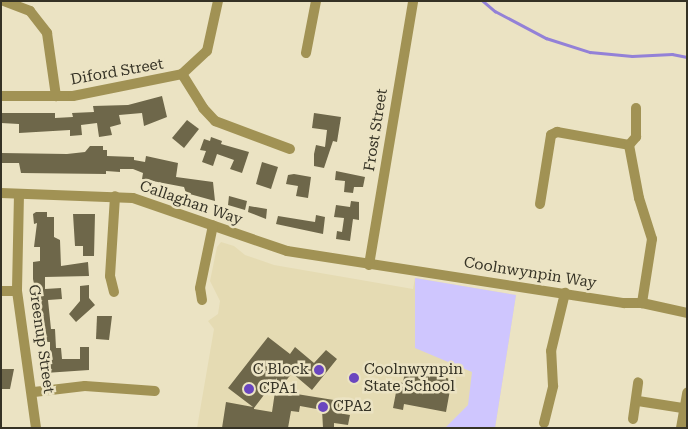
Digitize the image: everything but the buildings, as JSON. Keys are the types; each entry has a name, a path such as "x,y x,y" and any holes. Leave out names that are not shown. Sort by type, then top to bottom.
{"street":[{"path":"4,1 30,12 47,33 56,96"},
{"name":"Diford Street","path":"1,96 56,96 90,93 182,74 207,51 218,1"},
{"path":"306,53 316,1"},
{"name":"Frost Street","path":"369,265 413,1"},
{"path":"182,74 203,108 215,121 290,150"},
{"path":"636,108 636,137 629,146 639,198 652,239 642,303"},
{"path":"540,204 551,135 557,132 629,146"},
{"name":"Callaghan Way","path":"1,194 115,196 152,202 287,251 369,265"},
{"name":"Greenup Street","path":"20,194 18,291 34,392 36,428"},
{"path":"114,292 110,276 115,196"},
{"path":"202,300 200,288 214,225"},
{"name":"Coolnwynpin Way","path":"369,265 642,303 687,313"},
{"path":"1,291 18,291"},
{"path":"544,423 553,386 550,350 566,293"},
{"path":"633,419 638,402 638,382"},
{"path":"34,392 85,386 155,391"},
{"path":"681,428 682,408 687,393"},
{"path":"638,402 682,408"}],"shaded area":[{"name":"Coolnwynpin State School","path":"221,242 234,246 245,255 274,265 413,289 415,278 516,295 495,428 197,428 214,329 208,321 218,314 220,301 210,281 217,247"},
{"path":"415,278 516,295 495,428 445,428 468,405 472,372 415,348"}],"waterway":[{"path":"483,1 495,11 546,38 590,52 632,56 672,54 687,57"}],"place":[{"name":"C Block","path":"319,370"},
{"name":"Coolnwynpin State School","path":"354,378"},
{"name":"CPA1","path":"249,389"},
{"name":"CPA2","path":"323,407"}]}
